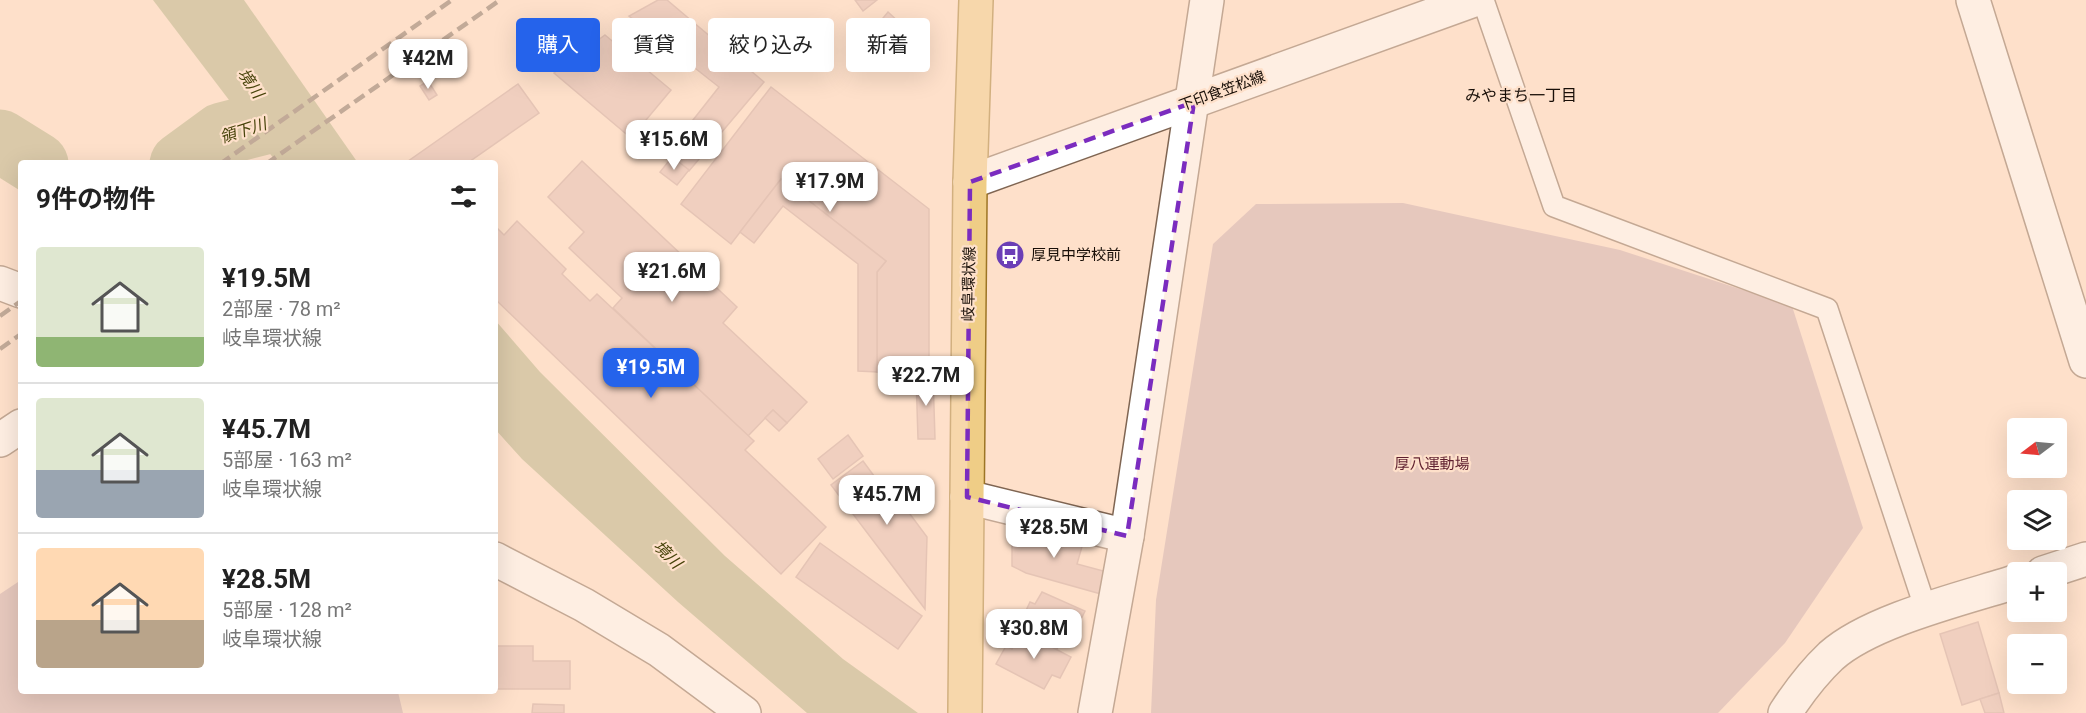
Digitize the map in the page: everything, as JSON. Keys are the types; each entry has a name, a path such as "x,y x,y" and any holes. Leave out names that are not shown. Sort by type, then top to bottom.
{"main road":[{"name":"岐阜環状線","path":"965,703 970,182 976,0"}],"street":[{"path":"1095,713 1127,536 1208,0"},
{"name":"下印食笠松線","path":"970,182 1474,0"},
{"path":"1973,0 2086,361"},
{"path":"0,283 18,290"},
{"path":"0,440 18,428"},
{"path":"967,497 1127,536"},
{"path":"2067,565 2086,559"},
{"path":"498,561 584,605 659,650 744,713"},
{"path":"1785,713 1800,690 1833,655 1881,626 2007,584"}],"lane":[{"path":"1483,0 1554,206 1827,309 1926,610"}],"highlighted area":[{"path":"1194,102 1127,536 967,497 970,182"}],"green space":[{"name":"厚八運動場","path":"1403,203 1620,250 1792,306 1863,528 1785,643 1718,713 1151,713 1156,600 1213,244 1256,204"},
{"path":"18,582 18,694 398,694 403,713 0,713 0,594"}],"water":[{"name":"境川","path":"153,0 244,0 356,160 275,160"},
{"name":"境川","path":"498,323 540,372 725,556 843,659 918,713 807,713 678,602 522,459 498,432"}],"building":[{"path":"658,0 667,0 688,18 632,18 629,16"},
{"path":"855,0 877,0 863,11"},
{"path":"888,12 894,18 883,18"},
{"path":"696,25 708,35 708,72 752,72 764,82 689,171 667,153 719,87 696,69"},
{"path":"605,35 612,41 612,72 649,72 671,90 631,138 554,73 600,72 600,39"},
{"path":"428,81 437,95 429,100 420,86"},
{"path":"518,84 539,113 472,160 410,160"},
{"path":"771,87 929,209 929,372 877,372 877,272 886,261 781,179 731,244 681,204"},
{"path":"672,157 689,170 677,185 660,172"},
{"path":"582,161 737,307 723,323 807,402 787,423 773,410 748,436 613,308 622,298 569,248 584,232 548,197"},
{"path":"781,179 886,261 877,272 877,372 858,371 858,264 783,206 754,243 740,232"},
{"path":"517,221 566,269 562,274 590,301 597,294 754,441 745,450 826,527 781,574 498,302 498,229 504,235"},
{"path":"916,375 933,375 935,439 918,439"},
{"path":"773,410 787,423 779,431 765,418"},
{"path":"848,435 863,456 833,479 818,459"},
{"path":"863,461 896,506 901,502 927,537 925,609 831,485"},
{"path":"1018,524 1083,543 1077,564 1107,572 1101,594 1026,573 1012,566 1012,543"},
{"path":"820,543 922,616 898,649 796,577"},
{"path":"1042,592 1085,611 1070,641 1063,638 1057,649 1017,630 1030,602 1035,604"},
{"path":"1978,622 1999,693 1962,705 1940,634"},
{"path":"1021,631 1071,657 1060,678 1052,675 1044,689 996,664 1006,646 1012,649"},
{"path":"498,646 533,646 533,661 570,661 570,689 498,689"},
{"path":"1999,693 2004,713 1985,713 1980,699"},
{"path":"533,704 564,705 564,713 532,713"}],"waterway":[{"name":"領下川","path":"186,160 222,134 277,120"},
{"name":"領下川","path":"0,141 31,160"}],"railway":[{"path":"226,160 452,0"},
{"path":"272,160 500,0"},
{"path":"0,316 18,303"},
{"path":"0,349 18,336"}],"place":[{"name":"厚見中学校前","path":"1010,255"}],"district":[{"name":"みやまち一丁目","path":"1521,95"}]}
